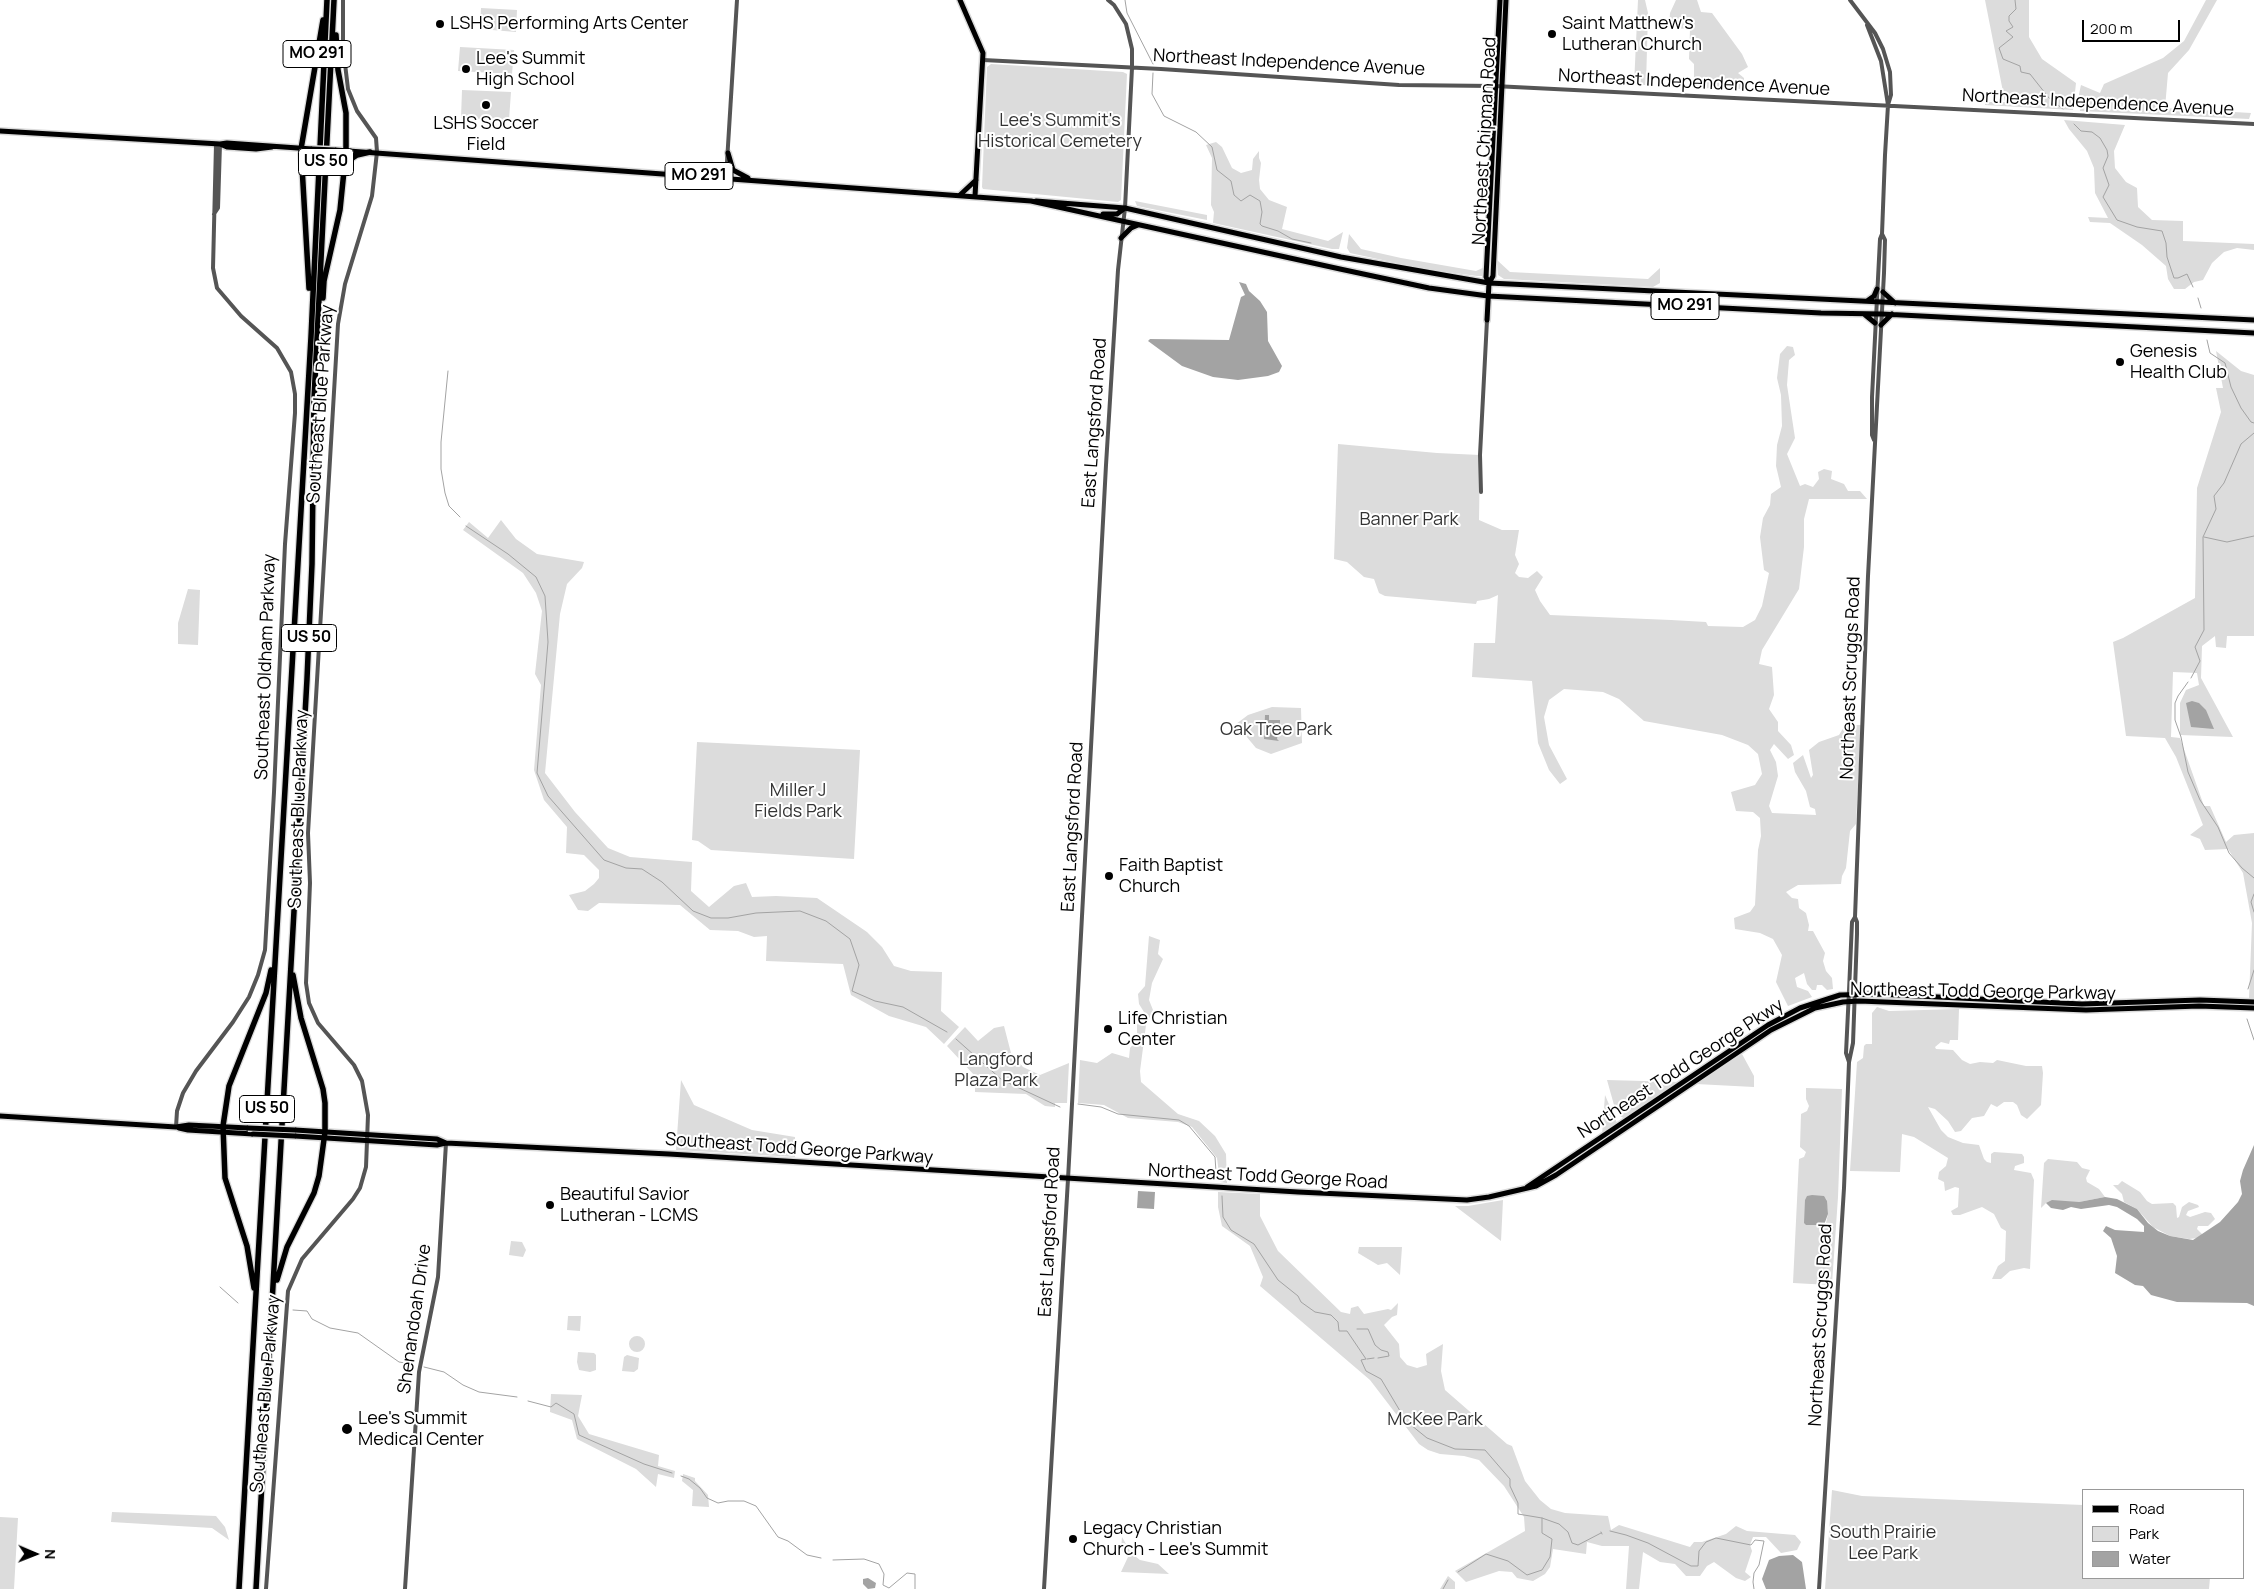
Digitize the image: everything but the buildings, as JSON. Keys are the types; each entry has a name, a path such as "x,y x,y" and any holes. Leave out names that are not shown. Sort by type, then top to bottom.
{"highway":[{"name":"MO 291","path":"301,149 326,0"},
{"name":"US 50","path":"239,1589 311,337 326,0"},
{"name":"MO 291","path":"335,0 336,39 346,113 346,151"},
{"name":"US 50","path":"256,1589 273,1315 312,574 312,465 335,0"},
{"path":"301,149 310,280 308,331 311,337"},
{"path":"318,324 324,281 340,210 346,151"},
{"path":"344,167 351,159 370,152"},
{"path":"256,1312 253,1308 254,1290 250,1258 225,1178 223,1129 229,1086 266,993 272,965 276,909 278,906"},
{"path":"273,1315 280,1268 287,1247 316,1185 325,1135 323,1089 296,999 294,956 291,951"}],"main road":[{"path":"960,0 981,47 983,60 976,196"},
{"path":"1500,0 1501,34 1504,36"},
{"name":"Northeast Chipman Road","path":"1487,320 1489,283 1493,276 1491,247 1494,86 1500,0"},
{"name":"Northeast Chipman Road","path":"1491,247 1506,0"},
{"path":"0,131 346,151"},
{"name":"MO 291","path":"346,151 751,179 1031,201 1340,270 1429,288 1488,296 1670,306 1892,314 2254,333"},
{"path":"728,152 734,170 751,179"},
{"path":"959,195 976,180"},
{"name":"MO 291","path":"1031,201 1046,200 1125,208 1341,258 1489,283 2254,320"},
{"path":"1084,212 1117,214 1125,208"},
{"path":"1121,238 1131,228 1139,224"},
{"path":"1865,302 1874,296 1877,289"},
{"path":"1883,292 1895,304"},
{"path":"1649,305 1656,308 1660,314 1670,306"},
{"path":"1864,314 1878,324 1892,314"},
{"name":"Northeast Todd George Pkwy","path":"1526,1187 1768,1025 1800,1008 1852,994 1987,1003 2010,1001"},
{"name":"Northeast Todd George Parkway","path":"2010,1001 2082,1004 2200,1000 2254,1002"},
{"name":"Northeast Todd George Parkway","path":"1467,1200 1490,1197 1536,1186 1556,1175 1771,1030 1815,1008 1855,1001 1987,1003 2086,1010 2199,1006 2254,1008"},
{"path":"0,1116 176,1127 189,1125 253,1134 295,1136 368,1135 437,1139 446,1143"},
{"path":"223,1129 295,1130 368,1141 437,1145 446,1143"},
{"name":"Southeast Todd George Parkway","path":"446,1143 1068,1178"},
{"name":"Northeast Todd George Road","path":"1068,1178 1426,1200 1467,1200"}],"street":[{"name":"Southeast Blue Parkway","path":"266,1589 288,1291 302,1259 353,1200 360,1188 366,1167 368,1141 368,1109 362,1081 354,1065 318,1023 309,1002 306,983 310,883 308,833 339,318 345,284 370,207 377,152 376,138 357,111 348,89 342,41 343,0"},
{"path":"726,178 737,0"},
{"name":"East Langsford Road","path":"1044,1589 1100,572 1121,238 1125,208 1132,68 1132,49 1126,24 1114,5 1108,0"},
{"path":"1850,0 1867,25 1881,61 1888,105 1882,234 1879,246 1877,289 1880,303"},
{"name":"Northeast Independence Avenue","path":"983,60 1399,85 1494,86 1888,105 2057,116 2254,124"},
{"name":"Southeast Oldham Parkway","path":"176,1127 177,1111 183,1093 196,1071 233,1022 249,997 265,950 285,538 295,413 295,394 291,372 277,348 241,316 217,288 212,268 214,214 218,208 218,144"},
{"path":"1880,303 1883,292 1885,251 1882,234"},
{"path":"1879,246 1885,251"},
{"path":"1879,252 1884,262"},
{"name":"Northeast Scruggs Road","path":"1849,1062 1846,1054 1848,1001 1852,994 1858,934 1858,922 1855,917 1874,440 1872,416 1880,303"},
{"name":"Northeast Chipman Road","path":"1482,492 1480,454 1487,320"},
{"name":"Northeast Scruggs Road","path":"1874,440 1876,435 1879,368 1878,324"},
{"path":"1874,368 1879,368"},
{"name":"Northeast Scruggs Road","path":"1819,1589 1844,1188 1849,1062 1852,1053 1855,1001 1852,994"},
{"name":"Shenandoah Drive","path":"405,1589 418,1372 438,1277 446,1143"}],"green space":[{"path":"1638,0 1645,0 1648,13 1646,85 1634,85"},
{"path":"1676,0 1697,0 1701,12 1712,13 1742,54 1748,67 1738,73 1744,78 1744,89 1694,88 1694,64 1689,59 1690,29 1669,28 1670,13"},
{"path":"1985,0 2029,0 2029,37 2042,59 2076,83 2073,110 1985,105 1985,102 2005,102"},
{"path":"2206,0 2217,0 2189,50 2168,73 2165,108 2251,113 2249,119 2080,111 2079,94 2081,85 2100,93 2104,84 2163,58 2184,41"},
{"path":"481,8 517,10 516,32 480,29"},
{"path":"460,47 514,50 512,74 458,71"},
{"name":"Lee's Summit's Historical Cemetery","path":"991,64 1123,72 1127,74 1121,200 1118,202 983,189 987,67"},
{"name":"LSHS Soccer Field","path":"462,90 511,92 509,120 461,118"},
{"path":"2064,120 2125,125 2114,151 2115,168 2126,182 2137,188 2138,207 2152,220 2183,221 2183,241 2254,244 2254,250 2237,248 2224,252 2212,263 2203,280 2194,282 2185,289 2174,289 2168,279 2166,266 2142,245 2110,223 2090,222 2088,217 2108,218 2095,193 2094,168 2087,151"},
{"path":"1216,142 1222,147 1232,168 1241,173 1252,170 1253,159 1259,151 1261,163 1260,189 1269,200 1287,207 1282,229 1328,241 1343,232 1339,249 1213,223 1214,212 1211,205 1212,158 1206,145"},
{"path":"1135,201 1207,215 1207,220 1137,206"},
{"path":"1349,234 1361,249 1476,271 1487,266 1484,276 1477,276 1424,269 1350,253 1347,248"},
{"path":"1497,260 1510,272 1648,279 1660,268 1660,283 1653,287 1504,279 1498,275"},
{"name":"Banner Park","path":"1787,346 1793,347 1795,355 1789,360 1787,385 1795,438 1787,454 1800,486 1805,484 1813,487 1819,479 1818,472 1824,469 1832,471 1831,479 1844,484 1848,491 1860,491 1867,499 1809,499 1804,519 1804,547 1799,589 1762,650 1759,664 1772,667 1774,695 1769,709 1778,722 1778,731 1791,745 1794,755 1788,759 1774,744 1770,750 1776,762 1778,776 1769,806 1772,813 1816,815 1815,809 1810,807 1806,791 1795,772 1793,763 1803,755 1811,778 1813,775 1809,750 1819,742 1839,735 1844,727 1861,725 1856,824 1850,831 1846,868 1841,884 1798,885 1786,892 1792,898 1798,899 1799,908 1806,913 1809,925 1808,931 1813,931 1825,953 1823,961 1826,971 1832,978 1833,989 1827,990 1822,985 1817,985 1816,990 1812,990 1807,984 1804,973 1795,978 1797,987 1808,991 1812,997 1788,1006 1776,982 1782,955 1773,939 1760,933 1735,929 1734,918 1750,912 1755,905 1758,850 1761,836 1760,818 1753,812 1736,811 1731,792 1755,785 1762,774 1758,754 1748,745 1722,735 1644,721 1619,699 1603,692 1564,689 1549,700 1544,717 1549,745 1567,779 1560,784 1549,770 1538,743 1532,681 1472,677 1474,643 1495,643 1498,595 1477,601 1476,604 1385,596 1379,593 1374,579 1364,577 1347,562 1334,559 1338,444 1480,455 1479,520 1502,530 1519,530 1515,555 1519,564 1515,573 1519,577 1528,578 1537,571 1543,577 1535,590 1550,615 1706,622 1708,626 1743,627 1755,620 1762,606 1769,573 1764,570 1760,537 1763,518 1770,505 1771,494 1781,487 1776,466 1777,445 1782,426 1781,395 1777,378 1780,354"},
{"path":"2216,351 2241,371 2254,375 2254,636 2227,636 2226,648 2216,647 2215,636 2202,646 2201,678 2233,737 2180,735 2180,703 2186,690 2199,685 2197,673 2173,672 2171,737 2180,738 2204,806 2210,806 2226,842 2234,835 2254,833 2254,998 2249,998 2252,923 2243,873 2228,849 2205,850 2200,839 2190,835 2203,825 2176,757 2165,738 2126,736 2113,642 2195,598 2197,488 2221,412 2216,388 2223,388"},
{"path":"501,520 516,539 537,554 584,562 582,568 567,584 560,614 545,773 575,812 608,848 630,857 692,862 691,891 709,907 734,886 746,883 752,897 817,898 867,932 882,947 894,966 911,971 942,972 941,1011 959,1027 944,1044 926,1027 889,1016 851,995 843,964 766,961 767,936 754,937 738,931 710,930 680,905 599,903 588,911 578,910 569,895 585,891 594,884 599,878 599,870 584,855 566,853 567,827 544,800 534,770 541,685 535,674 542,611 536,593 523,573 463,530 469,522 488,538"},
{"path":"188,589 200,590 198,645 178,644 178,623"},
{"name":"Oak Tree Park","path":"1272,707 1301,708 1302,743 1271,754 1256,748 1236,724 1248,715"},
{"name":"Miller J Fields Park","path":"697,742 860,750 854,859 711,850 698,841 692,840"},
{"path":"1149,936 1160,940 1158,954 1163,959 1152,983 1149,1000 1153,1010 1146,1025 1140,1071 1141,1082 1178,1114 1199,1121 1215,1136 1226,1154 1227,1183 1220,1182 1217,1158 1192,1127 1178,1122 1128,1118 1104,1105 1078,1103 1080,1060 1097,1063 1112,1053 1129,1058 1130,1048 1137,1040 1137,1025 1144,1012 1139,1004 1138,994 1145,986"},
{"path":"1877,1007 1889,1011 1959,1009 1958,1040 1950,1040 1949,1044 1941,1042 1935,1047 1936,1049 1953,1050 1962,1060 1970,1064 1980,1062 1993,1063 1997,1060 2026,1066 2042,1066 2041,1105 2027,1119 2021,1115 2017,1105 2013,1102 2004,1102 1997,1107 1991,1104 1984,1116 1972,1118 1961,1131 1955,1132 1948,1121 1935,1109 1928,1107 1941,1130 1948,1137 1963,1143 1979,1145 1987,1162 1991,1163 1991,1154 1994,1152 2022,1154 2024,1157 2024,1163 2015,1166 2014,1170 2031,1173 2034,1180 2030,1269 2024,1268 2010,1271 2001,1279 1992,1279 1998,1266 2005,1261 2006,1231 2001,1228 1994,1214 1982,1207 1960,1215 1953,1215 1951,1211 1958,1207 1959,1188 1955,1187 1945,1191 1944,1182 1938,1179 1939,1172 1946,1166 1948,1158 1914,1137 1902,1134 1900,1172 1850,1171 1857,1062 1863,1058 1864,1046 1872,1044 1872,1013"},
{"name":"Langford Plaza Park","path":"1004,1026 1011,1053 1023,1067 1040,1075 1069,1063 1067,1103 1055,1103 1055,1107 1045,1106 1026,1094 975,1092 975,1076 947,1046 965,1027 978,1041 994,1028"},
{"path":"1742,1054 1754,1076 1754,1087 1696,1084"},
{"path":"681,1080 694,1105 752,1130 795,1137 795,1157 676,1150"},
{"path":"1607,1080 1681,1082 1625,1119 1620,1116 1614,1105"},
{"path":"1806,1088 1842,1089 1838,1197 1832,1284 1830,1285 1793,1283 1799,1159 1804,1157 1806,1152 1800,1147 1801,1114 1807,1111 1809,1106 1806,1099","holes":["1826,1198 1828,1214 1826,1223 1823,1225 1809,1225"]},
{"path":"1605,1095 1617,1123 1602,1135"},
{"path":"2048,1159 2077,1162 2082,1168 2090,1170 2086,1178 2087,1182 2099,1189 2105,1197 2079,1202 2046,1203 2041,1208 2044,1163"},
{"path":"2122,1181 2140,1192 2152,1204 2173,1203 2176,1206 2177,1218 2182,1207 2189,1202 2199,1207 2188,1211 2186,1215 2190,1217 2205,1212 2211,1213 2215,1219 2208,1226 2198,1226 2197,1229 2203,1235 2198,1238 2189,1239 2170,1236 2153,1227 2137,1209 2124,1202 2122,1194 2113,1185 2118,1185"},
{"name":"McKee Park","path":"1218,1192 1260,1194 1260,1216 1278,1251 1341,1312 1350,1314 1351,1308 1358,1306 1364,1314 1391,1310 1398,1303 1397,1315 1384,1325 1399,1344 1400,1357 1407,1365 1417,1368 1427,1365 1426,1354 1443,1344 1441,1371 1445,1390 1507,1444 1512,1446 1525,1481 1540,1500 1551,1509 1565,1513 1608,1516 1611,1530 1619,1525 1690,1547 1694,1542 1702,1542 1726,1534 1736,1526 1747,1531 1795,1535 1801,1542 1797,1550 1781,1553 1766,1537 1753,1537 1750,1545 1752,1551 1745,1572 1751,1577 1745,1581 1736,1578 1714,1562 1707,1566 1700,1576 1686,1576 1675,1564 1660,1562 1643,1552 1639,1589 1626,1589 1629,1546 1602,1546 1587,1542 1586,1554 1553,1549 1550,1567 1545,1574 1533,1581 1517,1578 1512,1572 1499,1571 1466,1582 1455,1571 1525,1531 1524,1517 1504,1486 1479,1460 1464,1456 1440,1454 1428,1450 1419,1444 1370,1380 1260,1286 1263,1277 1250,1246 1222,1226 1218,1207"},
{"path":"1503,1200 1501,1241 1455,1206 1468,1206"},
{"path":"511,1241 522,1242 526,1250 523,1257 509,1255"},
{"path":"1359,1247 1402,1247 1400,1275 1387,1263 1378,1265 1358,1253"},
{"path":"568,1316 581,1316 580,1331 567,1330"},
{"path":"634,1336 640,1336 645,1341 643,1350 634,1352 629,1347 629,1341"},
{"path":"578,1352 594,1353 596,1355 596,1370 590,1372 579,1370 577,1362"},
{"path":"627,1355 639,1358 638,1369 634,1372 622,1371 624,1357"},
{"path":"551,1394 582,1395 578,1416 589,1434 659,1455 658,1466 675,1471 674,1478 658,1474 656,1487 636,1469 577,1439 572,1420 550,1412"},
{"path":"683,1474 695,1478 695,1481 708,1495 709,1507 692,1506 693,1490 682,1481"},
{"name":"South Prairie Lee Park","path":"1832,1490 1862,1496 2082,1505 2082,1579 2210,1579 2209,1589 1825,1589"},
{"path":"112,1512 216,1516 225,1527 229,1540 212,1528 111,1522"},
{"path":"0,1517 18,1518 14,1589 0,1589"},
{"path":"1122,1537 1131,1553 1140,1560 1158,1564 1169,1574 1121,1572 1128,1557 1121,1550"},
{"path":"1448,1576 1455,1582 1455,1589 1440,1589"}],"water":[{"path":"1239,282 1246,284 1249,291 1260,301 1267,312 1268,341 1282,366 1279,372 1268,376 1238,380 1213,377 1182,366 1148,341 1150,339 1229,340 1241,297 1245,295"},
{"path":"2192,701 2199,703 2206,710 2214,729 2191,727 2186,703"},
{"path":"1265,715 1269,715 1269,720 1280,720 1280,734 1278,734 1277,739 1279,741 1264,739"},
{"path":"2254,1145 2254,1306 2247,1303 2177,1302 2151,1295 2143,1286 2135,1285 2115,1273 2117,1256 2111,1238 2103,1231 2106,1226 2115,1230 2144,1232 2144,1226 2137,1219 2117,1207 2109,1205 2081,1209 2071,1207 2063,1210 2051,1208 2046,1203 2052,1200 2079,1202 2105,1197 2117,1199 2137,1209 2148,1223 2158,1231 2170,1236 2193,1240 2220,1222 2238,1202 2242,1194 2240,1181 2243,1170"},
{"path":"1138,1191 1155,1192 1154,1209 1137,1208"},
{"path":"1807,1196 1824,1196 1827,1201 1828,1214 1824,1225 1806,1225 1804,1223 1805,1200"},
{"path":"1793,1555 1802,1562 1806,1589 1766,1589 1762,1579 1769,1560 1779,1556"},
{"path":"868,1578 876,1583 875,1588 868,1589 863,1584 863,1579"}],"waterway":[{"path":"1125,0 1127,13 1153,64"},
{"path":"2015,0 2016,9 2009,16 2009,21 2013,27 2006,31 2013,37 1999,48 2003,59 2020,66 2021,72 2030,74 2049,98 2063,109"},
{"path":"1153,73 1152,94 1164,116 1196,132 1212,147 1217,170 1231,181 1234,195 1241,201 1250,195 1260,201 1262,212 1260,224 1292,239 1311,243"},
{"path":"2074,124 2081,131 2092,132 2100,138 2107,150 2108,156 2103,168 2109,185 2103,197 2117,220 2137,227 2162,231 2166,243 2167,257 2174,278 2187,274 2193,287"},
{"path":"2198,298 2201,308"},
{"path":"2207,340 2210,353 2225,363 2231,387 2241,408 2251,422 2254,423"},
{"path":"448,371 441,442 441,469 449,506 460,517"},
{"path":"2191,678 2200,661 2195,647 2204,630 2203,537 2216,509 2214,496 2224,483 2241,444 2254,433"},
{"path":"466,526 508,554 536,577 545,596 548,642 537,773 548,796 604,860 626,868 642,869 662,882 693,911 711,918 800,911 826,921 850,939 859,965 852,991 875,1001 903,1007 947,1032"},
{"path":"2204,537 2227,542 2254,536"},
{"path":"2188,682 2175,703 2175,720 2181,737 2188,772 2200,800 2218,827 2229,853 2254,878"},
{"path":"2254,894 2251,902 2254,912"},
{"path":"2248,989 2254,970"},
{"path":"2247,1019 2254,1040"},
{"path":"956,1039 1002,1080 1060,1107"},
{"path":"1078,1104 1101,1107 1118,1114 1179,1120 1189,1126 1215,1157 1216,1172 1220,1180"},
{"path":"1222,1196 1223,1217 1231,1230 1254,1244 1278,1280 1298,1296 1301,1302 1315,1312 1331,1315 1338,1322 1339,1331 1347,1331 1366,1359 1361,1360 1366,1371 1381,1379 1406,1421 1427,1438 1455,1449 1485,1450 1510,1479 1510,1486 1518,1503 1518,1514 1542,1518 1559,1524 1568,1532 1572,1543 1578,1545 1601,1533"},
{"path":"220,1287 238,1303"},
{"path":"293,1310 307,1311 312,1319 330,1328 358,1333 399,1362 412,1364"},
{"path":"1357,1329 1368,1329 1375,1345 1381,1350 1388,1352 1389,1356 1378,1358"},
{"path":"1367,1359 1374,1358"},
{"path":"424,1367 444,1372 463,1385 479,1392 517,1397"},
{"path":"528,1401 551,1407 556,1403 574,1414 579,1435 644,1464 672,1473"},
{"path":"681,1476 689,1479 700,1488 707,1498 718,1503 744,1501 756,1506 778,1537 788,1541 807,1555 821,1558"},
{"path":"1458,1572 1486,1554 1508,1561 1527,1575 1542,1570 1550,1557 1552,1539 1542,1533 1542,1518"},
{"path":"1610,1531 1648,1543 1691,1566 1698,1566 1699,1551 1706,1542 1716,1538 1751,1545 1755,1540 1764,1541 1759,1565 1754,1573 1754,1589"},
{"path":"833,1560 864,1559 879,1564 884,1574 883,1585 889,1588 907,1573 915,1574 915,1589"},
{"path":"1443,1589 1448,1580"}],"place":[{"name":"LSHS Performing Arts Center","path":"440,24"},
{"name":"Saint Matthew's Lutheran Church","path":"1552,34"},
{"name":"Lee's Summit High School","path":"466,69"},
{"name":"LSHS Soccer Field","path":"486,105"},
{"name":"Genesis Health Club","path":"2120,362"},
{"name":"Faith Baptist Church","path":"1109,876"},
{"name":"Life Christian Center","path":"1108,1029"},
{"name":"Beautiful Savior Lutheran - LCMS","path":"550,1205"},
{"name":"Lee's Summit Medical Center","path":"347,1429"},
{"name":"Legacy Christian Church - Lee's Summit","path":"1073,1539"}]}
